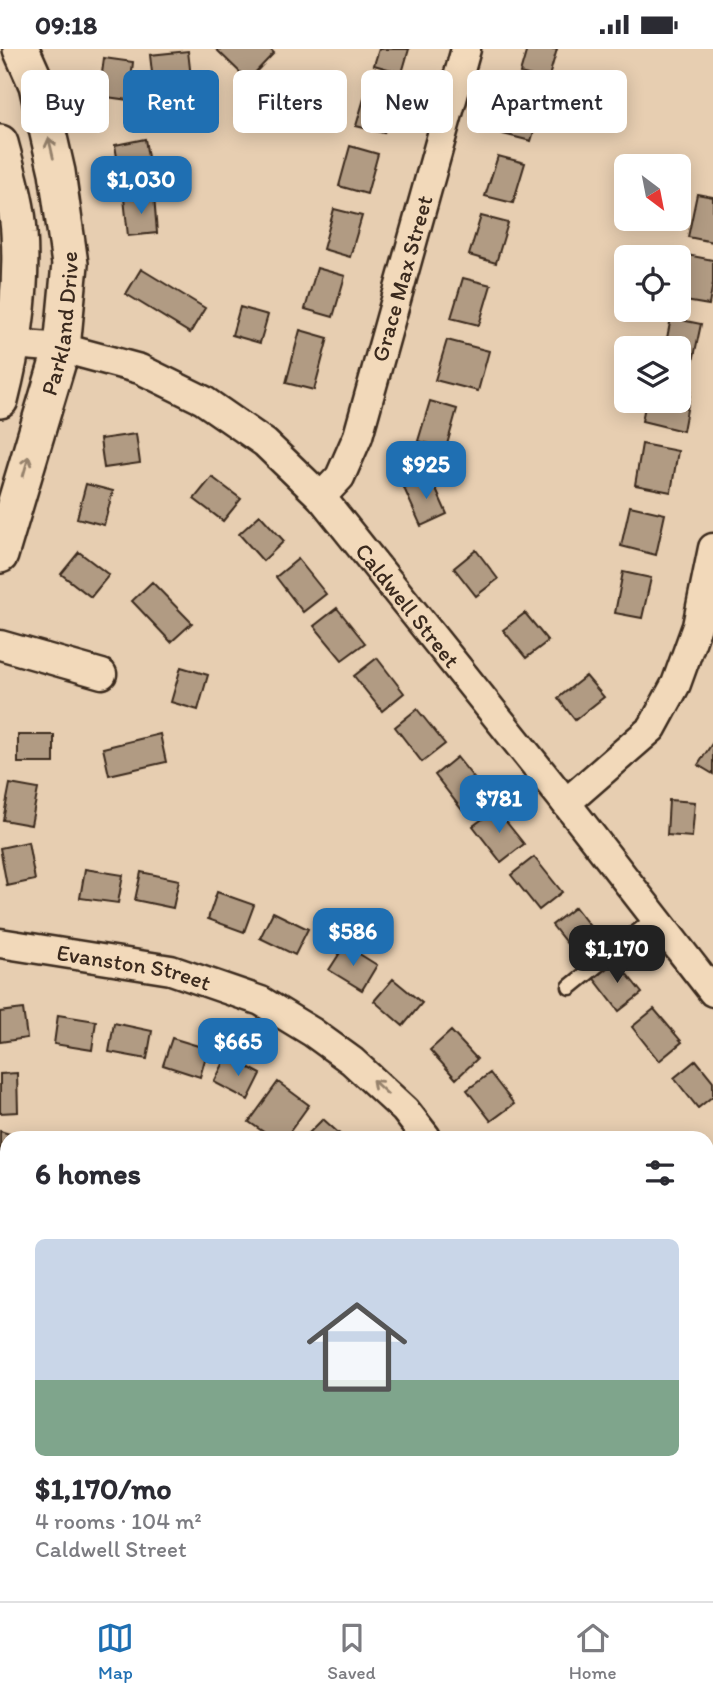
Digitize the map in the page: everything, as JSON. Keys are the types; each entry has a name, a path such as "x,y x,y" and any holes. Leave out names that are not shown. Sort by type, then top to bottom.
{"street":[{"name":"Parkland Drive","path":"0,555 62,348 70,264 57,172 37,85 21,49"},
{"name":"Grace Max Street","path":"321,497 340,477 358,436 466,49"},
{"name":"Parkland Drive","path":"0,143 19,231 19,286 13,344 0,400"},
{"name":"Caldwell Street","path":"13,344 62,348 140,369 203,401 265,443 321,497 713,992"},
{"path":"566,803 652,728 676,684 697,626 713,548"},
{"path":"0,645 102,674"},
{"name":"Evanston Street","path":"0,943 171,970 261,1001 312,1032 352,1061 405,1110 421,1131"}],"lane":[{"path":"570,987 655,918"}],"building":[{"path":"216,49 270,49 274,53 258,70 238,70"},
{"path":"379,49 409,49 403,70 374,65"},
{"path":"527,49 557,49 551,70 521,70"},
{"path":"188,51 190,70 152,70 150,55"},
{"path":"104,58 133,62 132,70 123,70 123,99 109,97 109,70 102,70"},
{"path":"361,109 361,127 356,126"},
{"path":"503,133 533,133 531,141"},
{"path":"145,139 151,176 121,182 115,145"},
{"path":"350,146 378,154 367,194 339,186"},
{"path":"498,156 525,163 513,203 485,196"},
{"path":"697,194 713,197 713,242 688,237"},
{"path":"154,196 157,233 128,236 124,198"},
{"path":"334,209 362,216 350,257 323,249"},
{"path":"481,216 508,223 496,263 469,255"},
{"path":"691,256 713,260 709,305 691,302"},
{"path":"317,268 345,276 333,317 305,309"},
{"path":"141,269 205,308 190,333 126,294"},
{"path":"463,278 491,285 479,325 451,318"},
{"path":"240,307 268,315 260,343 232,335"},
{"path":"670,322 701,324 692,366 691,336 667,336"},
{"path":"300,330 328,338 314,390 286,383"},
{"path":"447,340 489,351 478,391 435,380"},
{"path":"430,401 457,409 446,448 418,441"},
{"path":"644,413 686,413 683,431 642,421"},
{"path":"136,434 140,463 104,468 100,439"},
{"path":"642,444 678,451 671,492 635,485"},
{"path":"430,476 447,514 421,526 404,488"},
{"path":"212,477 241,499 223,521 194,499"},
{"path":"86,484 113,491 104,525 77,518"},
{"path":"630,506 665,514 656,555 621,546"},
{"path":"260,515 284,541 263,561 239,534"},
{"path":"476,550 498,579 476,596 454,568"},
{"path":"79,552 109,575 91,597 61,574"},
{"path":"298,559 326,594 303,612 276,577"},
{"path":"623,572 651,578 642,618 615,613"},
{"path":"152,582 192,623 171,642 132,601"},
{"path":"337,608 365,643 342,660 314,626"},
{"path":"525,613 548,641 526,658 503,630"},
{"path":"377,658 404,693 382,711 354,676"},
{"path":"181,667 208,675 198,710 171,702"},
{"path":"586,676 604,697 575,720 558,698"},
{"path":"417,709 445,744 422,762 395,727"},
{"path":"160,734 166,762 109,775 103,748"},
{"path":"18,735 54,735 54,763 18,763"},
{"path":"713,742 713,774 698,765"},
{"path":"457,757 485,792 462,810 435,775"},
{"path":"10,784 38,789 31,825 3,820"},
{"path":"669,800 695,802 692,837 667,835"},
{"path":"496,809 524,844 501,862 473,826"},
{"path":"28,842 35,880 7,886 0,848"},
{"path":"534,857 562,892 539,910 511,875"},
{"path":"85,869 123,875 118,903 80,898"},
{"path":"141,872 179,880 173,908 135,900"},
{"path":"217,892 254,905 244,932 208,919"},
{"path":"575,907 603,943 580,960 552,925"},
{"path":"273,912 308,929 295,955 260,938"},
{"path":"345,945 377,965 362,990 329,970"},
{"path":"614,958 642,993 619,1011 592,976"},
{"path":"393,979 422,1003 403,1026 374,1001"},
{"path":"23,1009 27,1038 0,1042 0,1012"},
{"path":"654,1009 682,1042 659,1061 632,1027"},
{"path":"58,1015 96,1021 92,1050 54,1044"},
{"path":"114,1023 152,1031 147,1059 109,1052"},
{"path":"451,1031 477,1059 456,1079 430,1050"},
{"path":"172,1038 208,1049 200,1077 163,1065"},
{"path":"227,1056 261,1074 248,1100 214,1082"},
{"path":"696,1060 713,1081 713,1096 698,1108 674,1078"},
{"path":"17,1073 18,1112 0,1113 0,1074"},
{"path":"490,1073 514,1104 491,1121 467,1090"},
{"path":"278,1082 309,1105 290,1131 262,1131 249,1122"},
{"path":"323,1119 336,1131 311,1131"}]}
